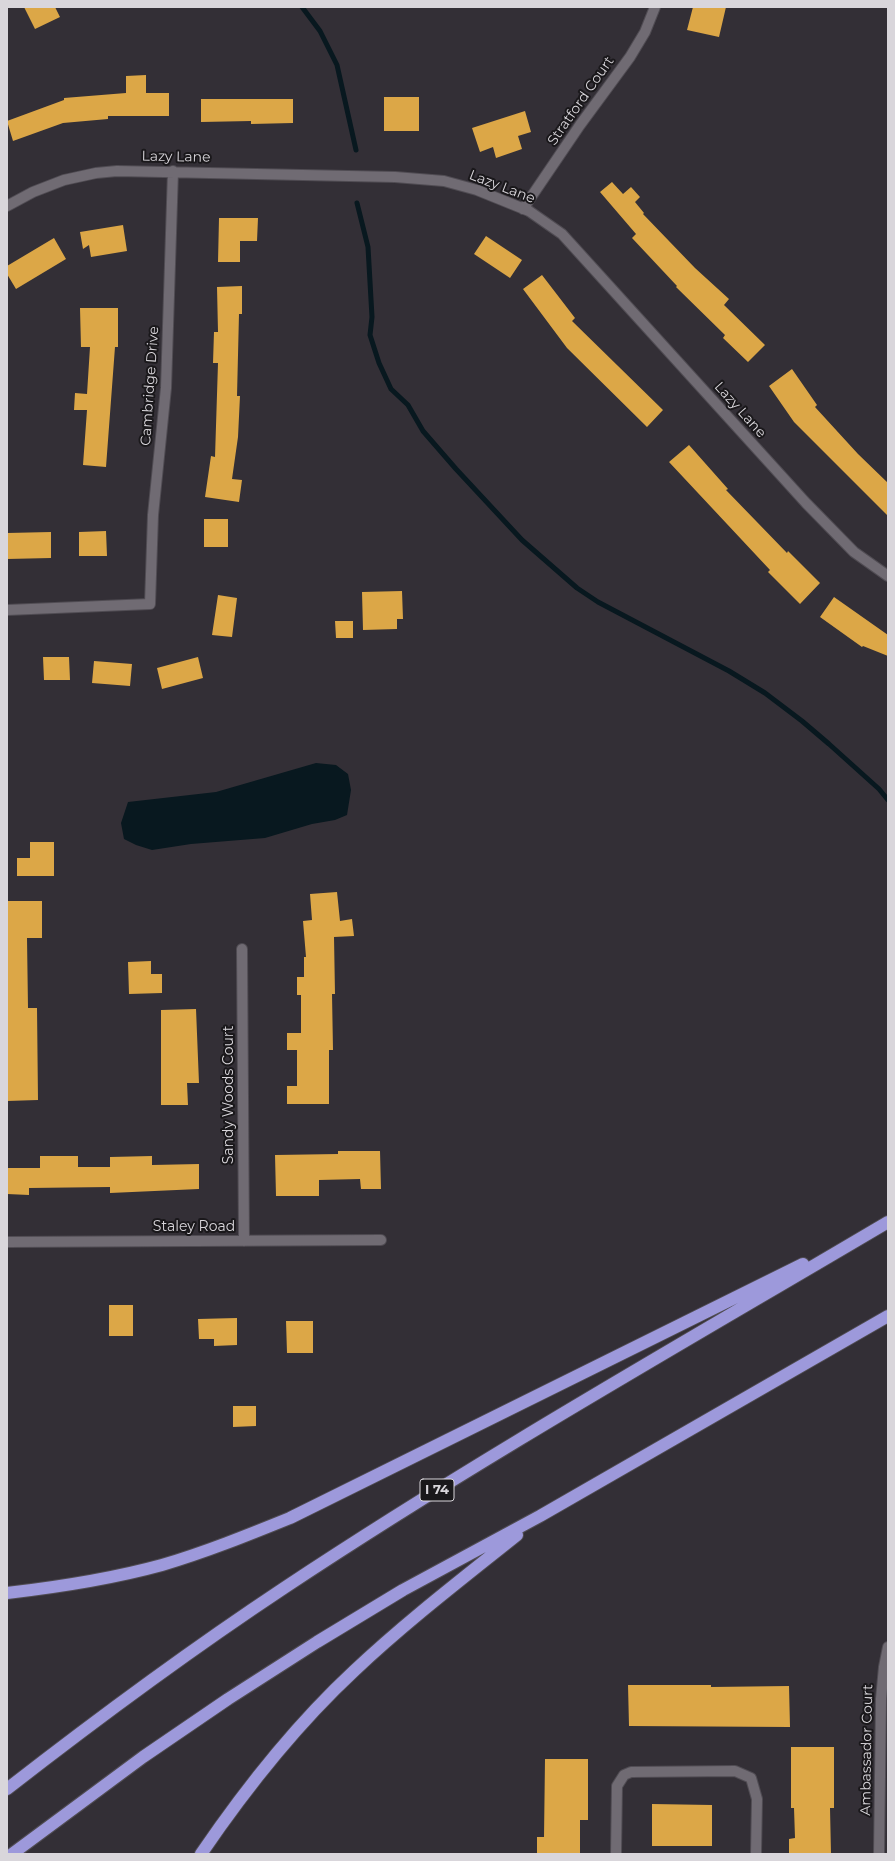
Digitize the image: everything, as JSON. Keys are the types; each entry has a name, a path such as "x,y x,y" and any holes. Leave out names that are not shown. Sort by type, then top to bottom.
{"highway":[{"path":"7,1593 100,1580 163,1564 207,1550 290,1518 888,1222"},
{"name":"I 74","path":"7,1789 194,1650 282,1589 368,1533 547,1423 888,1222"},
{"path":"12,1854 143,1757 228,1699 304,1650 403,1590 540,1516 888,1316"},
{"path":"201,1854 266,1766 318,1707 354,1671 419,1614 540,1516"}],"street":[{"name":"Stratford Court","path":"523,209 580,125 630,57 645,32 655,7"},
{"name":"Lazy Lane","path":"7,206 33,192 52,185 96,173 117,171 173,171 395,176 444,181 477,190 523,209 562,234 806,503 854,552 888,576"},
{"name":"Cambridge Drive","path":"7,610 150,604 152,515 166,388 173,171"},
{"name":"Sandy Woods Court","path":"242,949 244,1241"},
{"name":"Staley Road","path":"7,1242 380,1240"},
{"name":"Ambassador Court","path":"879,1854 881,1699 884,1667 888,1648"},
{"path":"616,1854 617,1786 624,1775 631,1772 720,1771 735,1771 751,1778 757,1799 756,1854"}],"shaded area":[{"path":"316,763 336,765 348,774 351,790 347,815 335,820 312,824 265,838 191,844 152,850 124,839 121,823 128,802 216,792"}],"building":[{"path":"24,7 55,7 60,17 35,29"},
{"path":"693,7 726,7 719,37 687,30"},
{"path":"146,75 146,93 169,93 169,116 108,116 108,119 63,123 13,141 7,121 64,100 64,98 126,93 126,76"},
{"path":"384,97 419,97 419,131 384,131"},
{"path":"201,99 293,99 293,123 251,124 251,121 201,122"},
{"path":"525,111 531,132 518,136 522,149 496,158 493,147 480,152 472,128"},
{"path":"612,182 623,194 631,187 640,197 635,202 644,213 643,214 695,268 729,299 724,305 765,345 748,362 723,338 725,335 676,287 677,286 632,238 636,234 600,192"},
{"path":"219,218 258,218 257,241 240,241 240,262 218,262"},
{"path":"123,225 127,251 91,257 89,245 83,249 80,232"},
{"path":"486,236 522,260 510,278 474,254"},
{"path":"54,238 66,259 16,289 7,274 7,266"},
{"path":"542,275 575,318 572,321 663,410 647,427 567,348 523,289"},
{"path":"242,286 242,314 239,314 237,396 240,396 238,437 232,479 242,480 239,502 205,497 211,456 215,457 218,363 213,363 214,332 218,332 217,287"},
{"path":"80,308 118,308 118,347 115,347 106,467 83,465 87,410 74,410 75,393 87,394 90,347 81,347"},
{"path":"792,369 817,405 815,407 858,454 888,483 888,516 794,422 769,386"},
{"path":"689,445 728,489 726,490 787,553 788,551 820,583 800,604 768,572 770,570 669,462"},
{"path":"204,519 228,519 228,547 204,547"},
{"path":"106,531 107,556 79,556 79,532"},
{"path":"51,532 51,558 7,559 7,533"},
{"path":"402,591 403,619 397,619 397,629 363,630 362,592"},
{"path":"218,595 237,598 232,637 212,635"},
{"path":"834,597 888,635 888,656 863,646 862,647 820,617"},
{"path":"335,621 353,621 353,638 336,638"},
{"path":"43,657 69,657 70,680 44,680"},
{"path":"198,657 203,678 162,689 157,668"},
{"path":"94,661 132,664 130,686 92,683"},
{"path":"30,842 54,842 54,876 17,876 17,858 30,858"},
{"path":"337,892 340,921 352,919 354,936 334,937 335,994 332,994 333,1050 329,1050 329,1104 287,1104 287,1086 297,1086 297,1050 287,1050 287,1033 301,1033 301,995 297,995 297,977 304,977 304,957 306,957 303,921 312,920 310,894"},
{"path":"7,901 42,901 42,938 27,938 28,1008 37,1008 38,1100 7,1101"},
{"path":"151,961 151,974 162,974 162,993 129,994 128,962"},
{"path":"196,1009 199,1083 187,1083 188,1105 161,1105 161,1010"},
{"path":"338,1151 380,1151 381,1189 361,1189 360,1179 319,1180 319,1196 276,1196 275,1155 338,1154"},
{"path":"40,1156 78,1156 78,1167 110,1167 110,1157 152,1156 152,1165 199,1164 199,1189 110,1193 110,1187 29,1188 29,1195 7,1194 7,1168 40,1168"},
{"path":"109,1305 133,1305 133,1336 109,1336"},
{"path":"237,1318 237,1345 214,1346 214,1339 199,1339 198,1319"},
{"path":"286,1321 313,1321 313,1353 287,1353"},
{"path":"233,1406 256,1406 256,1426 233,1427"},
{"path":"628,1685 711,1685 711,1687 789,1686 790,1727 629,1726"},
{"path":"791,1747 834,1747 834,1808 830,1808 831,1854 789,1854 789,1839 795,1838 794,1808 791,1808"},
{"path":"545,1759 588,1759 588,1820 580,1820 580,1854 537,1854 537,1837 544,1837"},
{"path":"652,1804 712,1805 712,1846 652,1846"}],"waterway":[{"path":"302,7 320,31 337,65 356,150"},
{"path":"357,203 368,247 372,317 370,335 379,363 391,389 408,405 423,431 456,469 522,540 577,588 598,602 729,671 765,693 829,744 879,789 888,800"}]}
